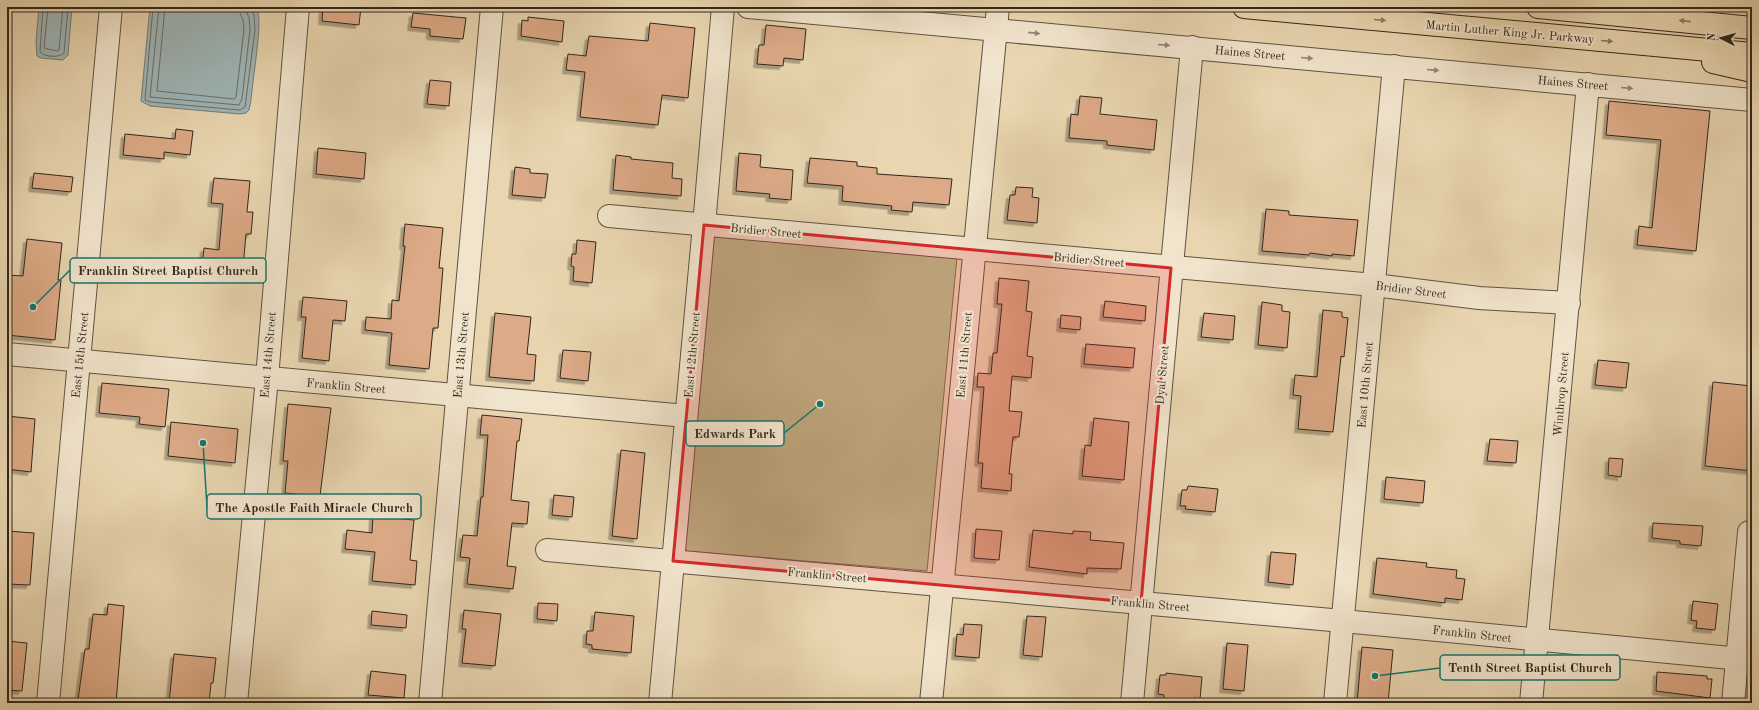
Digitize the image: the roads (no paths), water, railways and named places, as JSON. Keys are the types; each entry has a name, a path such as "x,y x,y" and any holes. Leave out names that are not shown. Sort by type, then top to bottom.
{"highway":[{"name":"Martin Luther King Jr. Parkway","path":"1244,7 1752,54"},
{"path":"1538,7 1752,28"},
{"path":"1636,44 1752,71"}],"street":[{"name":"East 15th Street","path":"48,703 111,7"},
{"name":"East 14th Street","path":"236,703 298,7"},
{"name":"East 13th Street","path":"430,703 492,7"},
{"name":"East 12th Street","path":"660,703 723,7"},
{"name":"Haines Street","path":"748,7 1752,100"},
{"name":"East 11th Street","path":"931,703 998,7"},
{"name":"Dyal Street","path":"1132,703 1192,47"},
{"name":"East 10th Street","path":"1335,703 1394,66"},
{"name":"Winthrop Street","path":"1532,703 1588,84"},
{"name":"Bridier Street","path":"609,216 1171,268 1374,285 1479,298 1569,303"},
{"name":"Franklin Street","path":"7,354 686,416"},
{"path":"1733,703 1745,660 1750,532"},
{"name":"Franklin Street","path":"547,550 1342,621 1745,660"}],"water":[{"path":"39,7 72,7 68,55 63,60 41,58 37,56 36,41"},
{"path":"150,7 248,7 257,11 259,20 258,42 251,100 249,110 246,113 240,114 150,106 141,101"}],"place":[{"name":"Franklin Street Baptist Church","path":"33,307"},
{"name":"Edwards Park","path":"820,404"},
{"name":"The Apostle Faith Miracle Church","path":"203,443"},
{"name":"Tenth Street Baptist Church","path":"1375,676"}]}
